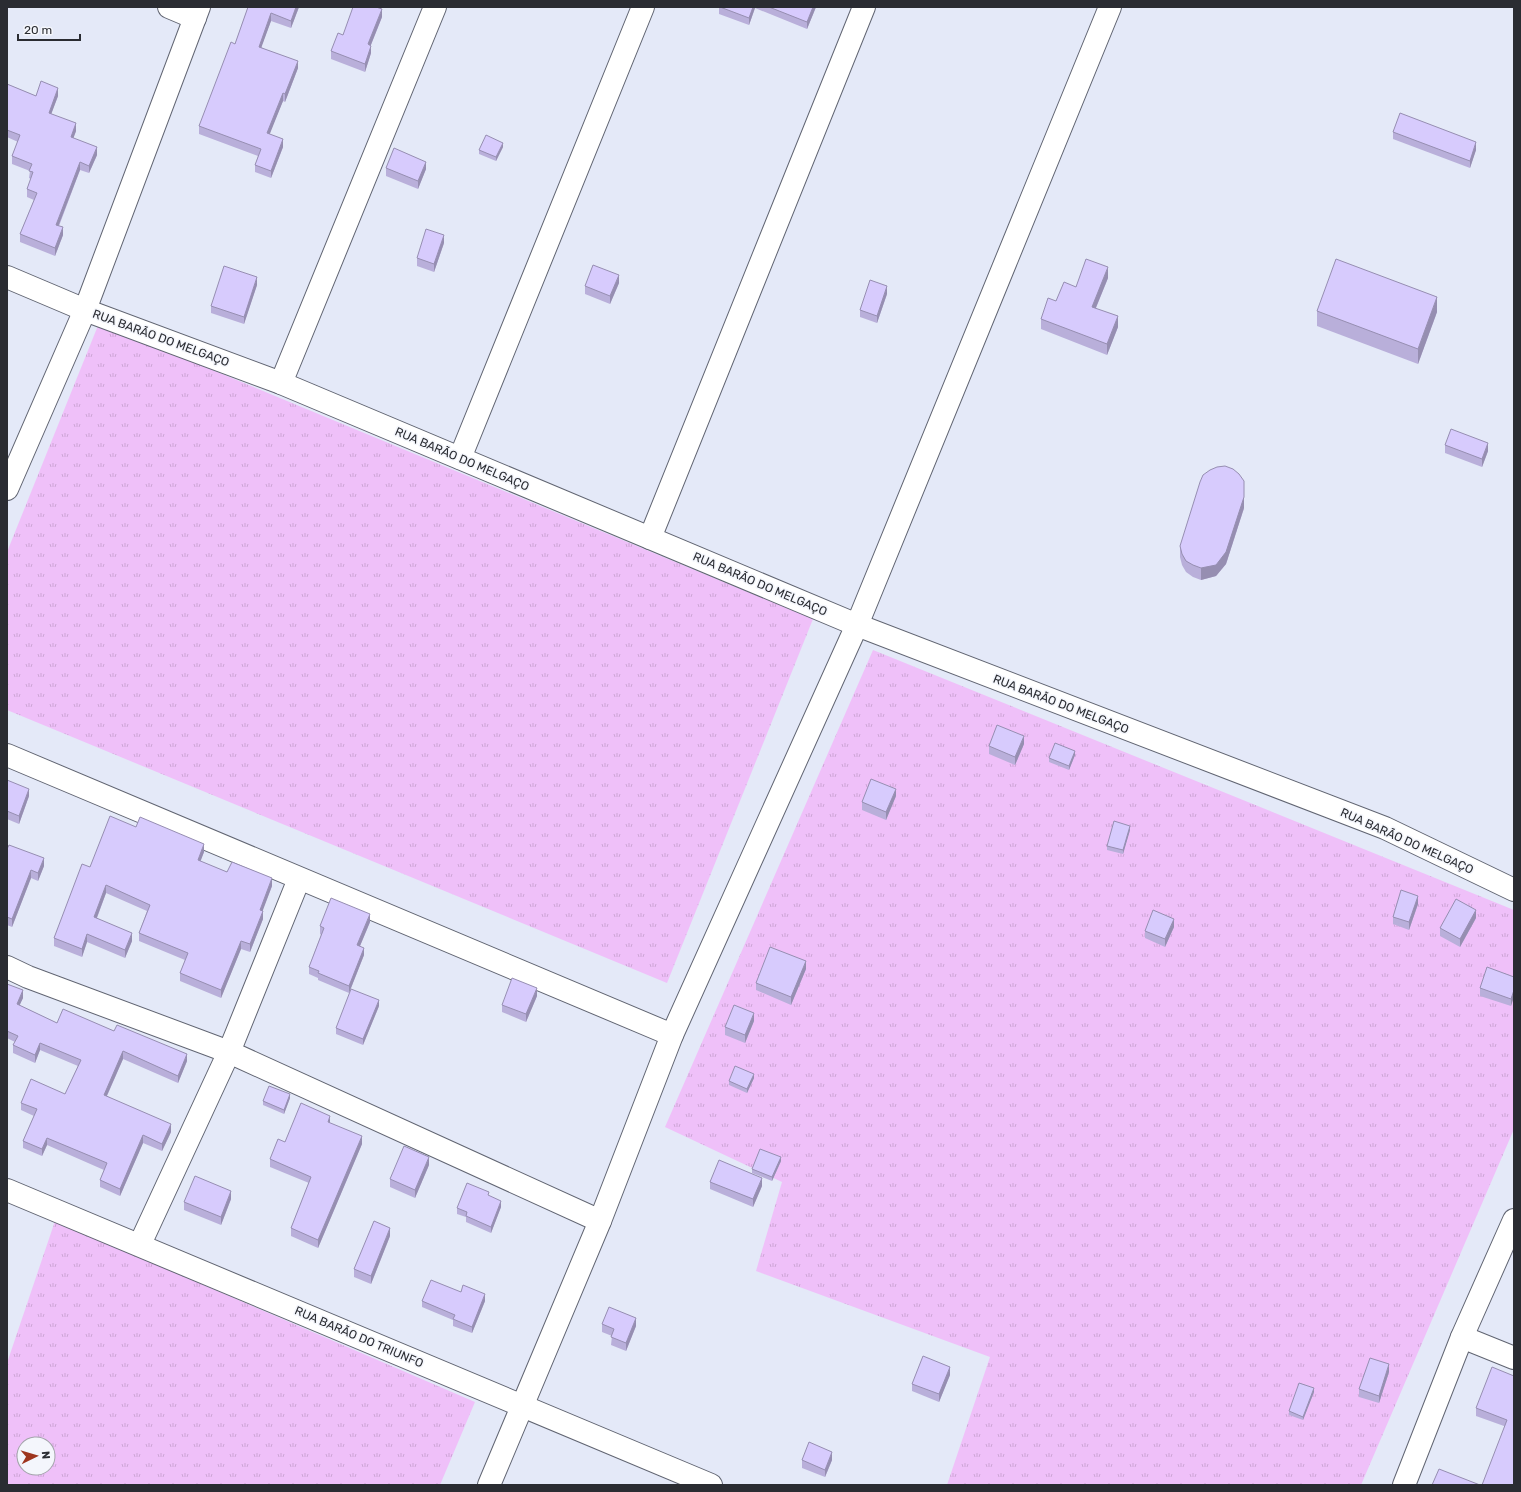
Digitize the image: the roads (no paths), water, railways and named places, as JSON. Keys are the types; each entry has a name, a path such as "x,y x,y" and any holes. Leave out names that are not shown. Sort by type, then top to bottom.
{"street":[{"path":"7,489 85,310 197,13 169,7"},
{"path":"281,383 435,7"},
{"path":"460,458 643,7"},
{"path":"650,538 864,7"},
{"path":"489,1485 600,1221 672,1035 857,625 1110,7"},
{"name":"RUA BARÃO DO MELGAÇO","path":"7,277 85,310 281,383 857,625 1385,828 1514,890"},
{"path":"7,755 672,1035"},
{"path":"140,1244 229,1052 299,879"},
{"path":"7,967 28,977 229,1052 600,1221"},
{"name":"RUA BARÃO DO TRIUNFO","path":"7,1190 140,1244 711,1485"},
{"path":"1404,1485 1462,1337 1514,1220"},
{"path":"1462,1337 1514,1358"}]}
